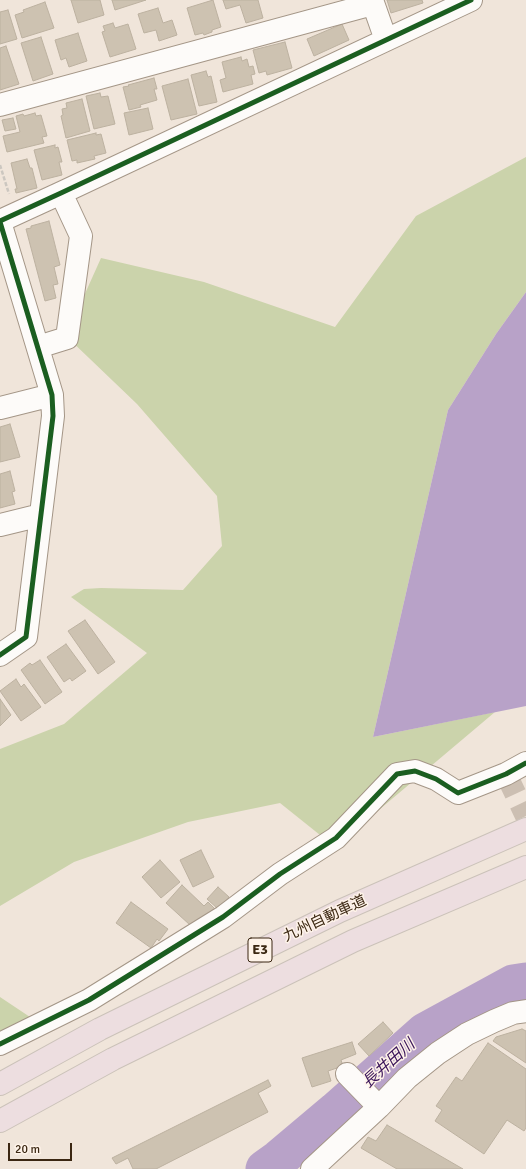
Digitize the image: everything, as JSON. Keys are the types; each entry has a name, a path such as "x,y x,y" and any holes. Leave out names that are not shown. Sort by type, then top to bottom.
{"highway":[{"name":"九州自動車道","path":"0,1084 100,1029 340,911 526,830"},
{"name":"九州自動車道","path":"0,1121 113,1059 353,941 526,867"}],"street":[{"path":"0,655 26,637 52,416 52,395 0,221 471,0"},
{"path":"0,106 373,2 386,40"},
{"path":"38,346 66,338 81,236 61,193"},
{"path":"0,408 52,395"},
{"path":"0,525 41,515"},
{"path":"0,1044 89,1000 223,917 280,874 336,838 397,774 415,771 436,779 458,793 506,774 526,763"},
{"path":"312,1169 379,1107 407,1078 438,1054 467,1034 513,1013 526,1011"},
{"path":"347,1074 379,1107"}],"path":[{"path":"0,165 9,194"}],"green space":[{"path":"526,157 526,292 496,334 448,410 373,737 495,712 335,847 280,803 188,822 74,862 0,906 0,749 64,724 147,653 71,597 84,589 183,590 222,546 217,496 137,404 66,336 101,258 204,282 335,327 416,216"},
{"path":"0,997 39,1023 0,1041"}],"shaded area":[{"path":"526,292 526,706 373,737 448,410 496,334"}],"building":[{"path":"71,0 100,0 104,15 78,23"},
{"path":"112,0 146,0 115,10"},
{"path":"213,0 221,27 204,35 203,33 195,35 187,8"},
{"path":"223,0 258,0 263,18 246,23 240,5 226,9"},
{"path":"387,0 422,0 423,3 391,13"},
{"path":"45,2 54,28 22,38 15,15 24,12 23,10"},
{"path":"158,8 163,23 172,20 177,35 159,41 156,30 144,33 138,14"},
{"path":"8,10 17,39 0,44 0,12"},
{"path":"113,23 115,28 128,24 136,49 110,57 102,32 105,31 103,26"},
{"path":"342,24 349,40 314,56 307,39"},
{"path":"78,33 87,61 69,67 66,58 61,60 55,40"},
{"path":"41,37 53,74 33,81 21,43"},
{"path":"285,42 292,68 267,75 266,71 259,73 253,50"},
{"path":"6,46 19,84 0,90 0,48"},
{"path":"241,57 242,61 247,59 249,67 253,66 255,74 251,75 253,84 223,92 220,80 226,78 222,62"},
{"path":"206,71 208,77 211,76 217,102 199,106 191,75"},
{"path":"154,78 157,89 154,89 157,100 140,105 141,107 129,110 123,87"},
{"path":"188,79 197,114 171,120 162,86"},
{"path":"100,93 101,97 108,96 115,124 94,129 86,96"},
{"path":"82,99 90,131 66,138 61,116 63,115 62,109 67,108 66,103"},
{"path":"148,108 153,129 129,135 124,113"},
{"path":"35,113 36,116 41,115 47,136 42,137 44,143 7,152 3,136 20,132 16,116 23,114 24,116"},
{"path":"13,118 16,129 5,131 2,120"},
{"path":"96,133 96,135 101,134 106,153 94,156 95,159 77,163 77,160 72,161 67,140"},
{"path":"55,145 55,148 58,147 62,162 59,162 62,175 42,180 34,150"},
{"path":"27,159 30,168 32,168 37,188 16,193 15,189 17,189 11,163"},
{"path":"49,221 60,265 54,267 58,284 53,285 56,298 45,301 26,229"},
{"path":"10,424 20,457 0,462 0,427"},
{"path":"10,471 15,491 12,492 15,504 0,508 0,474"},
{"path":"85,620 115,662 98,674 68,631"},
{"path":"66,644 86,671 72,681 70,678 64,682 47,657"},
{"path":"40,660 62,692 45,704 21,670 30,663 32,665"},
{"path":"16,679 21,687 24,684 41,707 21,721 0,691"},
{"path":"0,699 11,715 0,726"},
{"path":"201,850 214,877 193,887 180,860"},
{"path":"160,860 180,882 161,898 142,877"},
{"path":"182,885 204,906 208,902 215,909 205,919 190,925 166,903"},
{"path":"218,887 229,897 218,909 207,899"},
{"path":"131,902 168,929 159,941 157,939 151,948 116,923"},
{"path":"383,1022 393,1033 369,1056 358,1044"},
{"path":"522,1029 526,1031 526,1063 493,1041 496,1037"},
{"path":"352,1042 356,1054 341,1060 343,1066 328,1071 331,1081 312,1087 302,1058"},
{"path":"488,1043 526,1069 526,1128 524,1131 507,1120 484,1154 435,1121 442,1110 436,1106 456,1077 462,1081"},
{"path":"268,1080 271,1086 258,1093 268,1112 156,1169 133,1169 128,1158 116,1164 112,1158"},
{"path":"387,1125 463,1169 397,1169 361,1148 368,1137 376,1141"}],"waterway":[{"name":"長井田川","path":"265,1169 336,1111 425,1032 513,984 526,982"}],"tunnel":[{"path":"506,774 526,816"}],"cycle path":[{"path":"0,221 471,0"},
{"path":"0,222 52,395 53,416 26,637 0,655"},
{"path":"0,1044 89,1000 223,917 280,874 336,838 397,774 415,771 436,779 458,793 506,774 526,763"}]}
